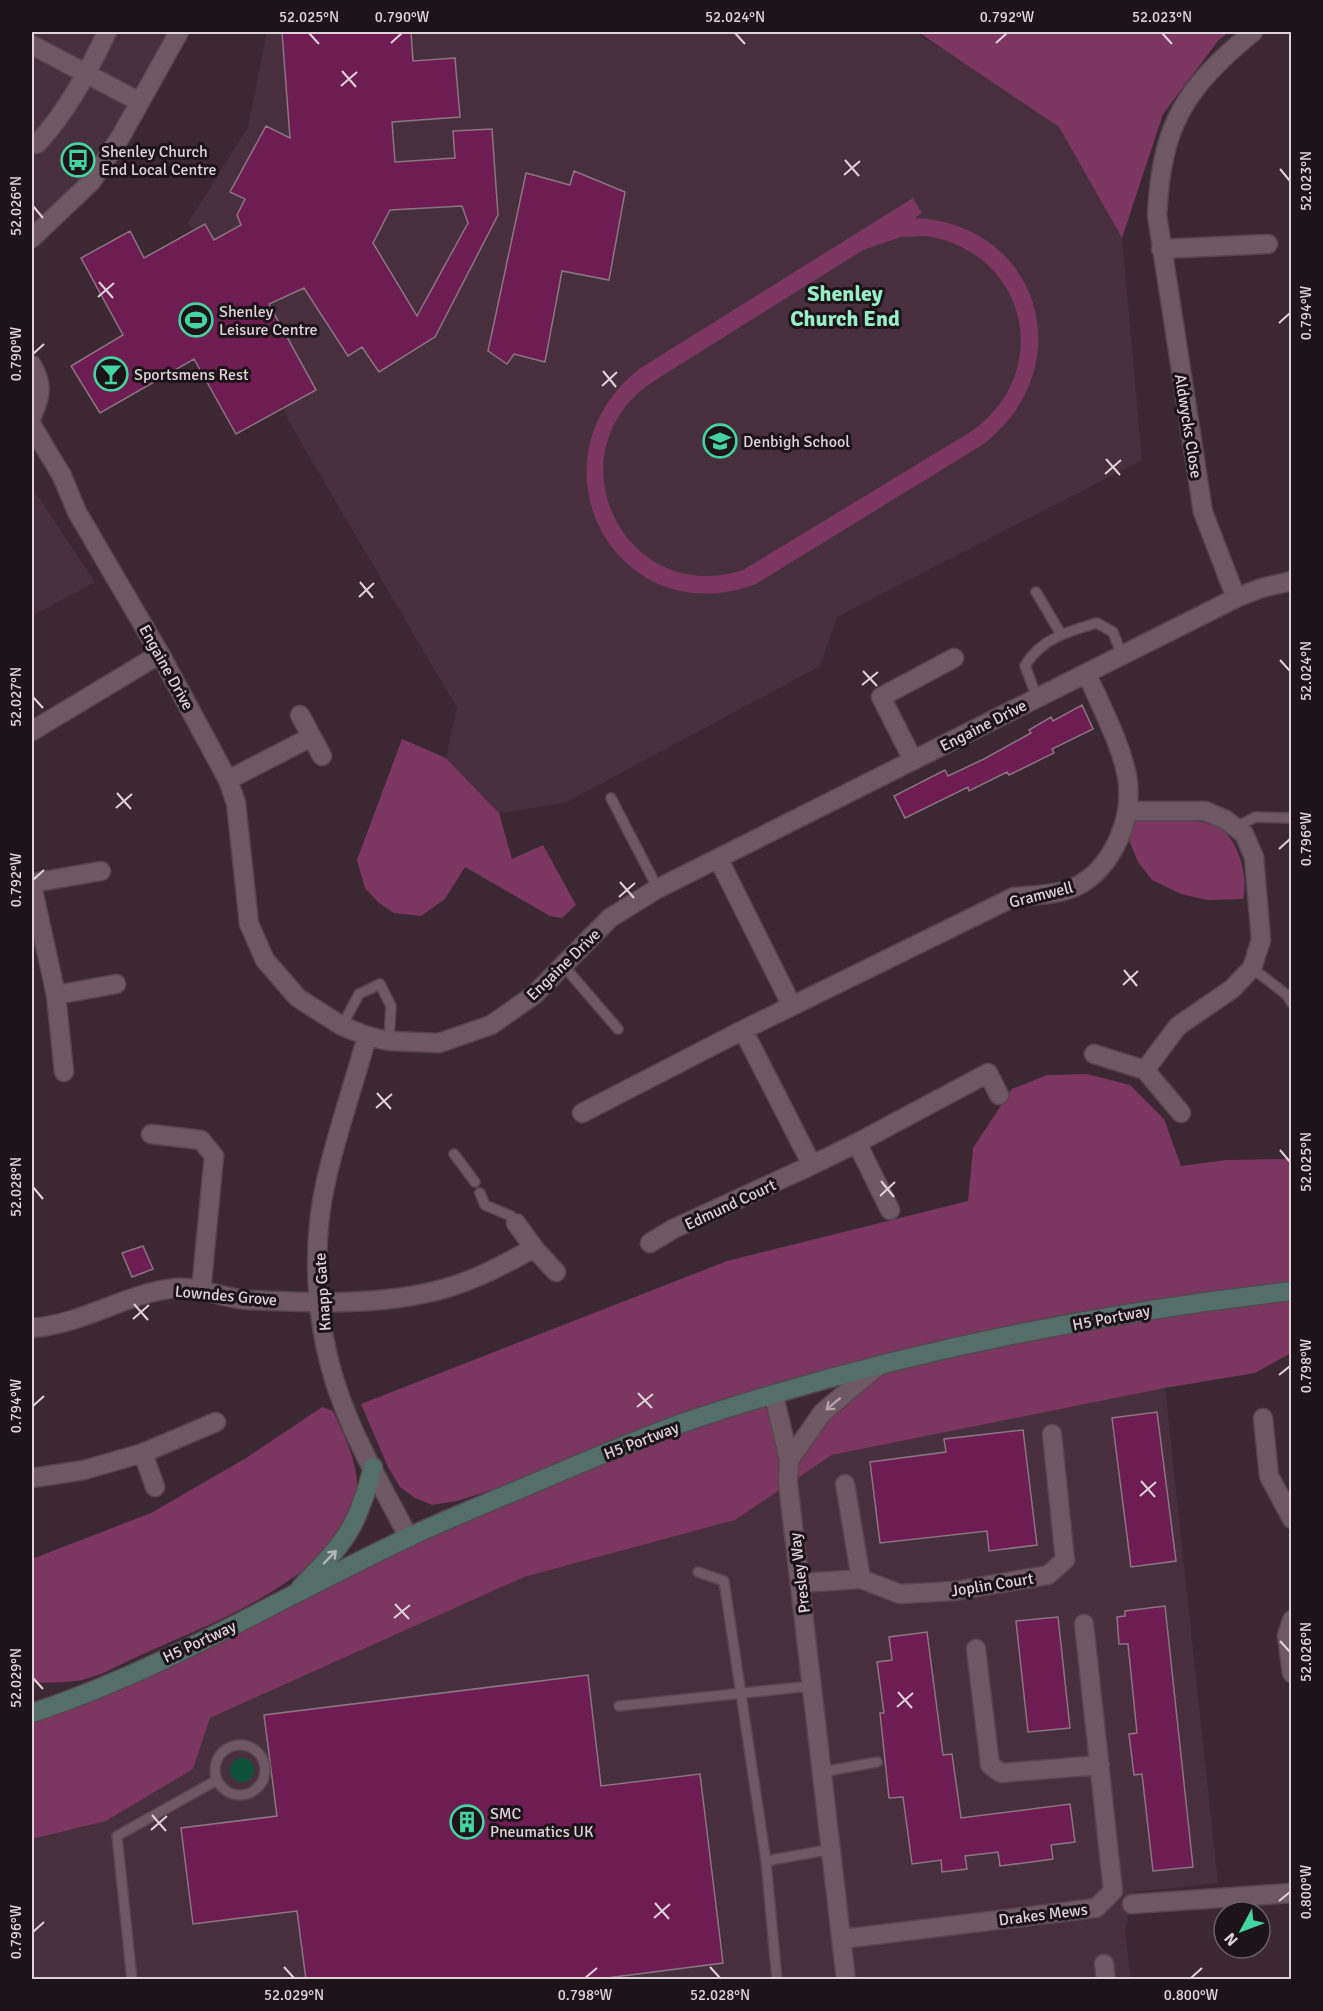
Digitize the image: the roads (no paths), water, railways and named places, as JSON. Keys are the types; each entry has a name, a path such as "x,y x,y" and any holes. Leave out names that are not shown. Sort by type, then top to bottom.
{"street":[{"path":"37,144 54,125 87,75 107,32"},
{"path":"32,238 91,182 179,32"},
{"name":"Aldwycks Close","path":"1236,598 1203,512 1157,215 1159,175 1166,144 1186,99 1215,63 1253,32"},
{"path":"32,45 140,102"},
{"path":"1161,249 1268,244"},
{"path":"32,365 40,381 40,397 32,416"},
{"name":"Engaine Drive","path":"32,426 62,476 76,512 160,654 228,780 236,803 249,924 265,960 298,998 342,1026 367,1036 389,1041 439,1043 491,1025 534,995 562,964 610,918 658,889 1236,598 1261,588 1292,581"},
{"path":"32,731 160,654"},
{"path":"913,760 881,697 954,658"},
{"name":"Gramwell","path":"582,1113 743,1030 1014,897 1054,893 1080,884 1105,864 1115,846 1128,811 1124,767 1115,737 1087,674"},
{"path":"300,715 322,756"},
{"path":"228,780 311,737"},
{"path":"1128,811 1205,811 1226,820 1244,834 1254,857 1261,940 1252,968 1232,989 1178,1026 1145,1070"},
{"path":"718,858 792,1006"},
{"path":"64,1072 56,995 32,885 101,871"},
{"path":"56,995 116,984"},
{"path":"743,1030 812,1166"},
{"name":"Knapp Gate","path":"367,1036 326,1183 318,1244 320,1302 329,1363 342,1403 409,1538"},
{"path":"1094,1054 1145,1070 1181,1113"},
{"name":"Edmund Court","path":"650,1243 673,1229 857,1143 985,1067 999,1095"},
{"path":"151,1134 201,1140 214,1156 201,1291"},
{"path":"857,1143 890,1210"},
{"path":"516,1223 534,1248 556,1272"},
{"name":"Lowndes Grove","path":"32,1328 57,1326 144,1295 177,1288 245,1300 320,1302 391,1298 442,1289 488,1273 534,1248"},
{"name":"H5 Portway","path":"32,1713 82,1697 289,1599 409,1538 588,1460 687,1422 878,1366 1176,1304 1292,1291"},
{"path":"789,1460 823,1412 878,1366"},
{"name":"Presley Way","path":"774,1396 789,1460 788,1483 846,1980"},
{"path":"1263,1418 1269,1476 1292,1519"},
{"path":"32,1478 84,1470 143,1453 216,1422"},
{"name":"Joplin Court","path":"801,1583 861,1579 900,1594 954,1591 1048,1575 1065,1560 1052,1434"},
{"path":"143,1453 155,1487"},
{"path":"289,1599 340,1547 354,1525 373,1467"},
{"path":"845,1484 861,1579"},
{"path":"1292,1620 1287,1636 1292,1674"},
{"name":"Drakes Mews","path":"842,1939 1096,1908 1113,1891 1084,1624"},
{"path":"976,1649 990,1765 1001,1773 1100,1765"},
{"path":"1132,1904 1292,1893"}],"lane":[{"path":"1036,592 1061,634"},
{"name":"Engaine Drive","path":"1037,697 1025,666 1032,653 1061,634 1097,623 1113,632 1122,656"},
{"path":"611,798 658,889"},
{"path":"1235,828 1255,817 1292,818"},
{"path":"562,964 618,1029"},
{"path":"1252,968 1287,995 1292,1003"},
{"path":"342,1026 359,994 380,984 391,1006 389,1041"},
{"path":"454,1154 475,1182"},
{"path":"480,1193 485,1205 511,1216 516,1223"},
{"path":"698,1572 724,1581 743,1693 766,1861 777,1980"},
{"path":"619,1706 811,1686"},
{"path":"231,1746 248,1746 262,1757 265,1775 255,1790 238,1795 222,1787 217,1780 215,1764 224,1750 231,1746"},
{"path":"822,1772 877,1762"},
{"path":"132,1980 117,1836 217,1780"},
{"path":"766,1861 832,1848"}],"place":[{"name":"Shenley Church End Local Centre","path":"78,160"},
{"name":"Shenley Leisure Centre","path":"196,320"},
{"name":"Sportsmens Rest","path":"111,374"},
{"name":"Denbigh School","path":"720,441"},
{"name":"SMC Pneumatics UK","path":"467,1822"}],"district":[{"name":"Shenley Church End","path":"845,306"}]}
